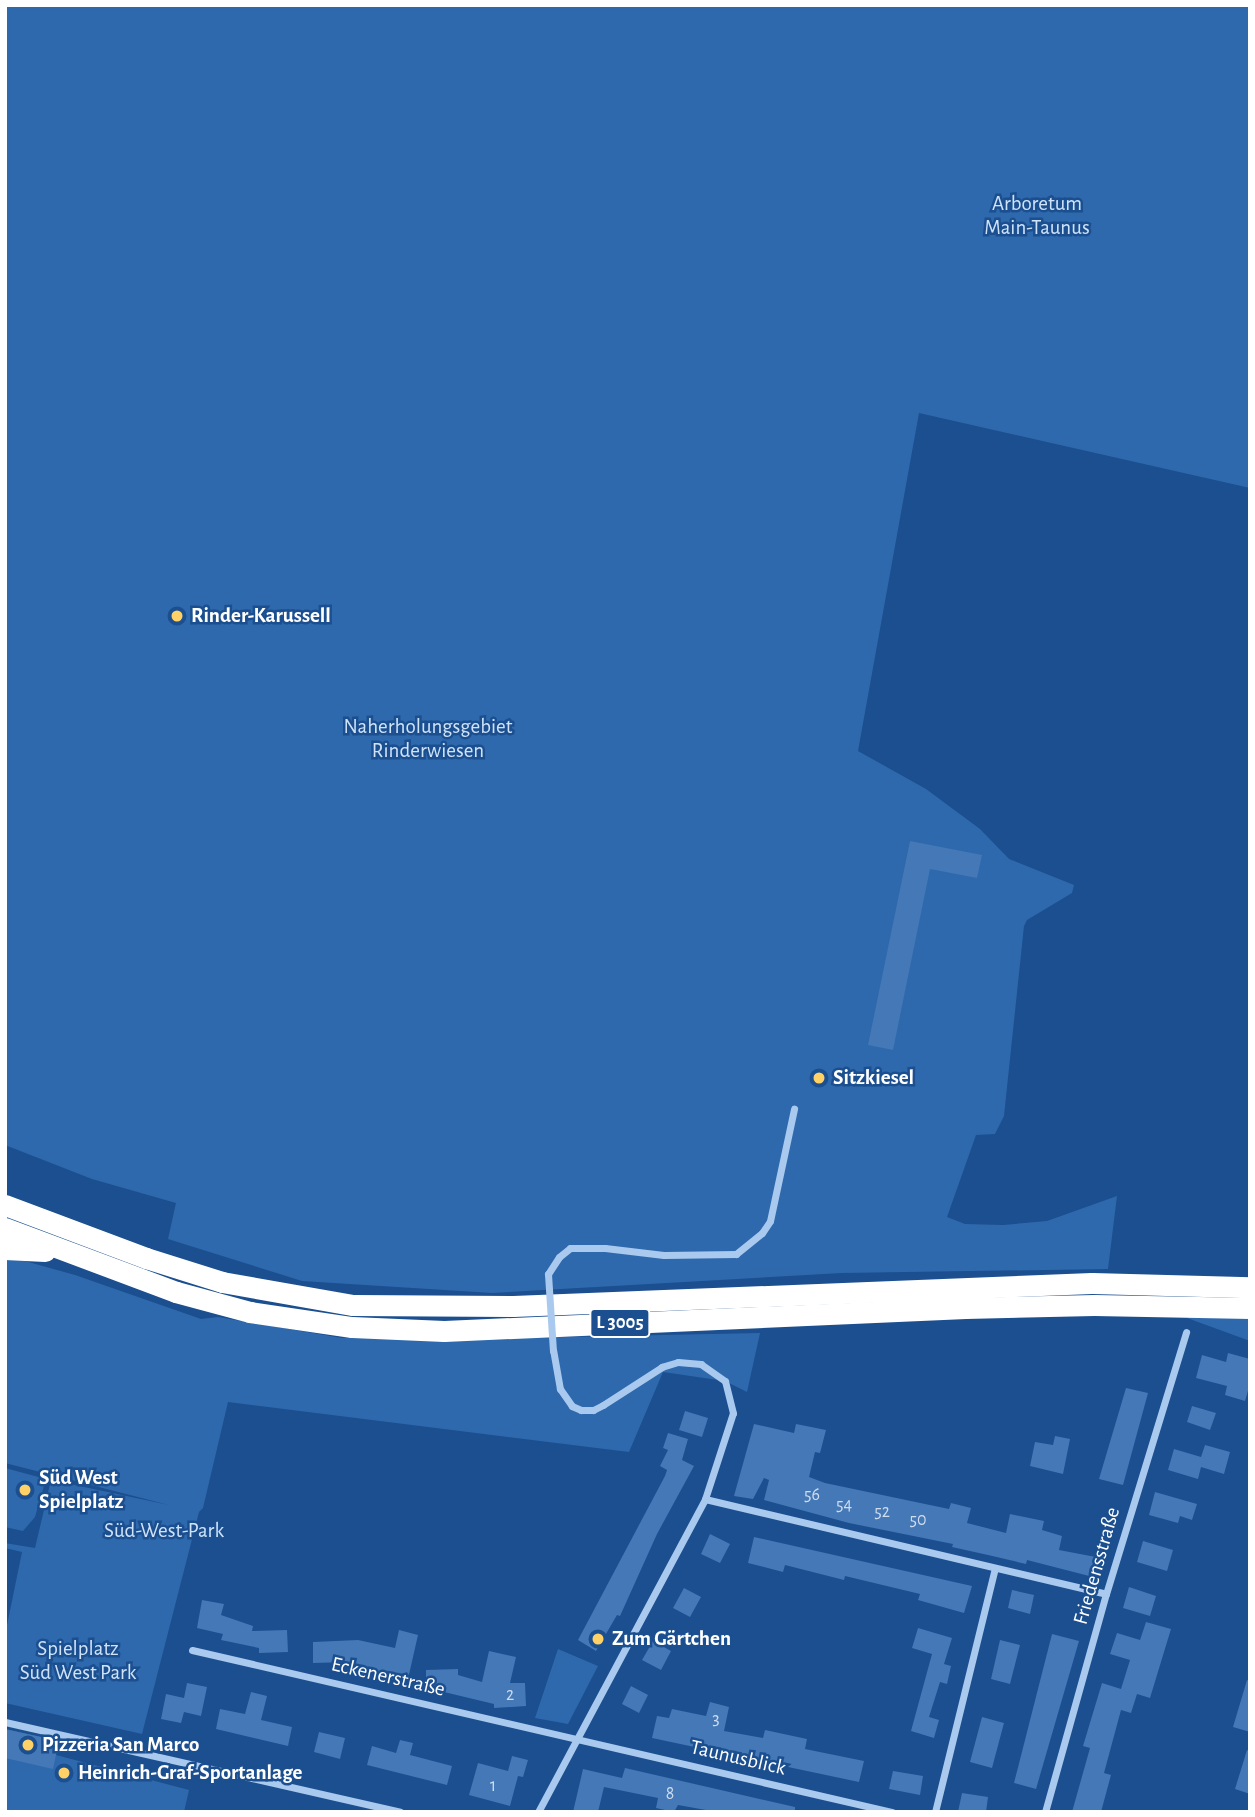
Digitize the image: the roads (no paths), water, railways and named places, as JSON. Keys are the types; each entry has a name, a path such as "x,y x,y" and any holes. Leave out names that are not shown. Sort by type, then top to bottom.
{"highway":[{"name":"L 3005","path":"12,1206 123,1250 222,1282 307,1299 374,1306 513,1306 1092,1283 1250,1287"},
{"name":"L 3005","path":"5,1228 176,1292 250,1312 318,1323 396,1330 444,1331 990,1307 1161,1305 1250,1308"},
{"path":"5,1249 27,1248 76,1256"}],"street":[{"path":"538,1812 705,1499 733,1413 725,1381 701,1364 678,1362 662,1367 612,1401 593,1410 572,1406 560,1389 553,1351 548,1274 559,1257 570,1248 605,1248 664,1255 736,1254 762,1233 772,1215 794,1109"},
{"name":"Friedensstraße","path":"1045,1812 1106,1594 1186,1332"},
{"path":"705,1499 1106,1594"},
{"path":"935,1812 995,1568"},
{"name":"Eckenerstraße","path":"192,1650 577,1738"},
{"path":"5,1722 400,1812"},
{"name":"Taunusblick","path":"577,1738 892,1812"}],"place":[{"name":"Rinder-Karussell","path":"177,616"},
{"name":"Sitzkiesel","path":"819,1078"},
{"name":"Süd West Spielplatz","path":"25,1490"},
{"name":"Zum Gärtchen","path":"598,1639"},
{"name":"Pizzeria San Marco","path":"28,1745"},
{"name":"Heinrich-Graf-Sportanlage","path":"64,1773"}],"park label":[{"name":"Arboretum Main-Taunus","path":"1037,216"},
{"name":"Naherholungsgebiet Rinderwiesen","path":"428,739"},
{"name":"Süd-West-Park","path":"164,1531"},
{"name":"Spielplatz Süd West Park","path":"78,1661"}]}
